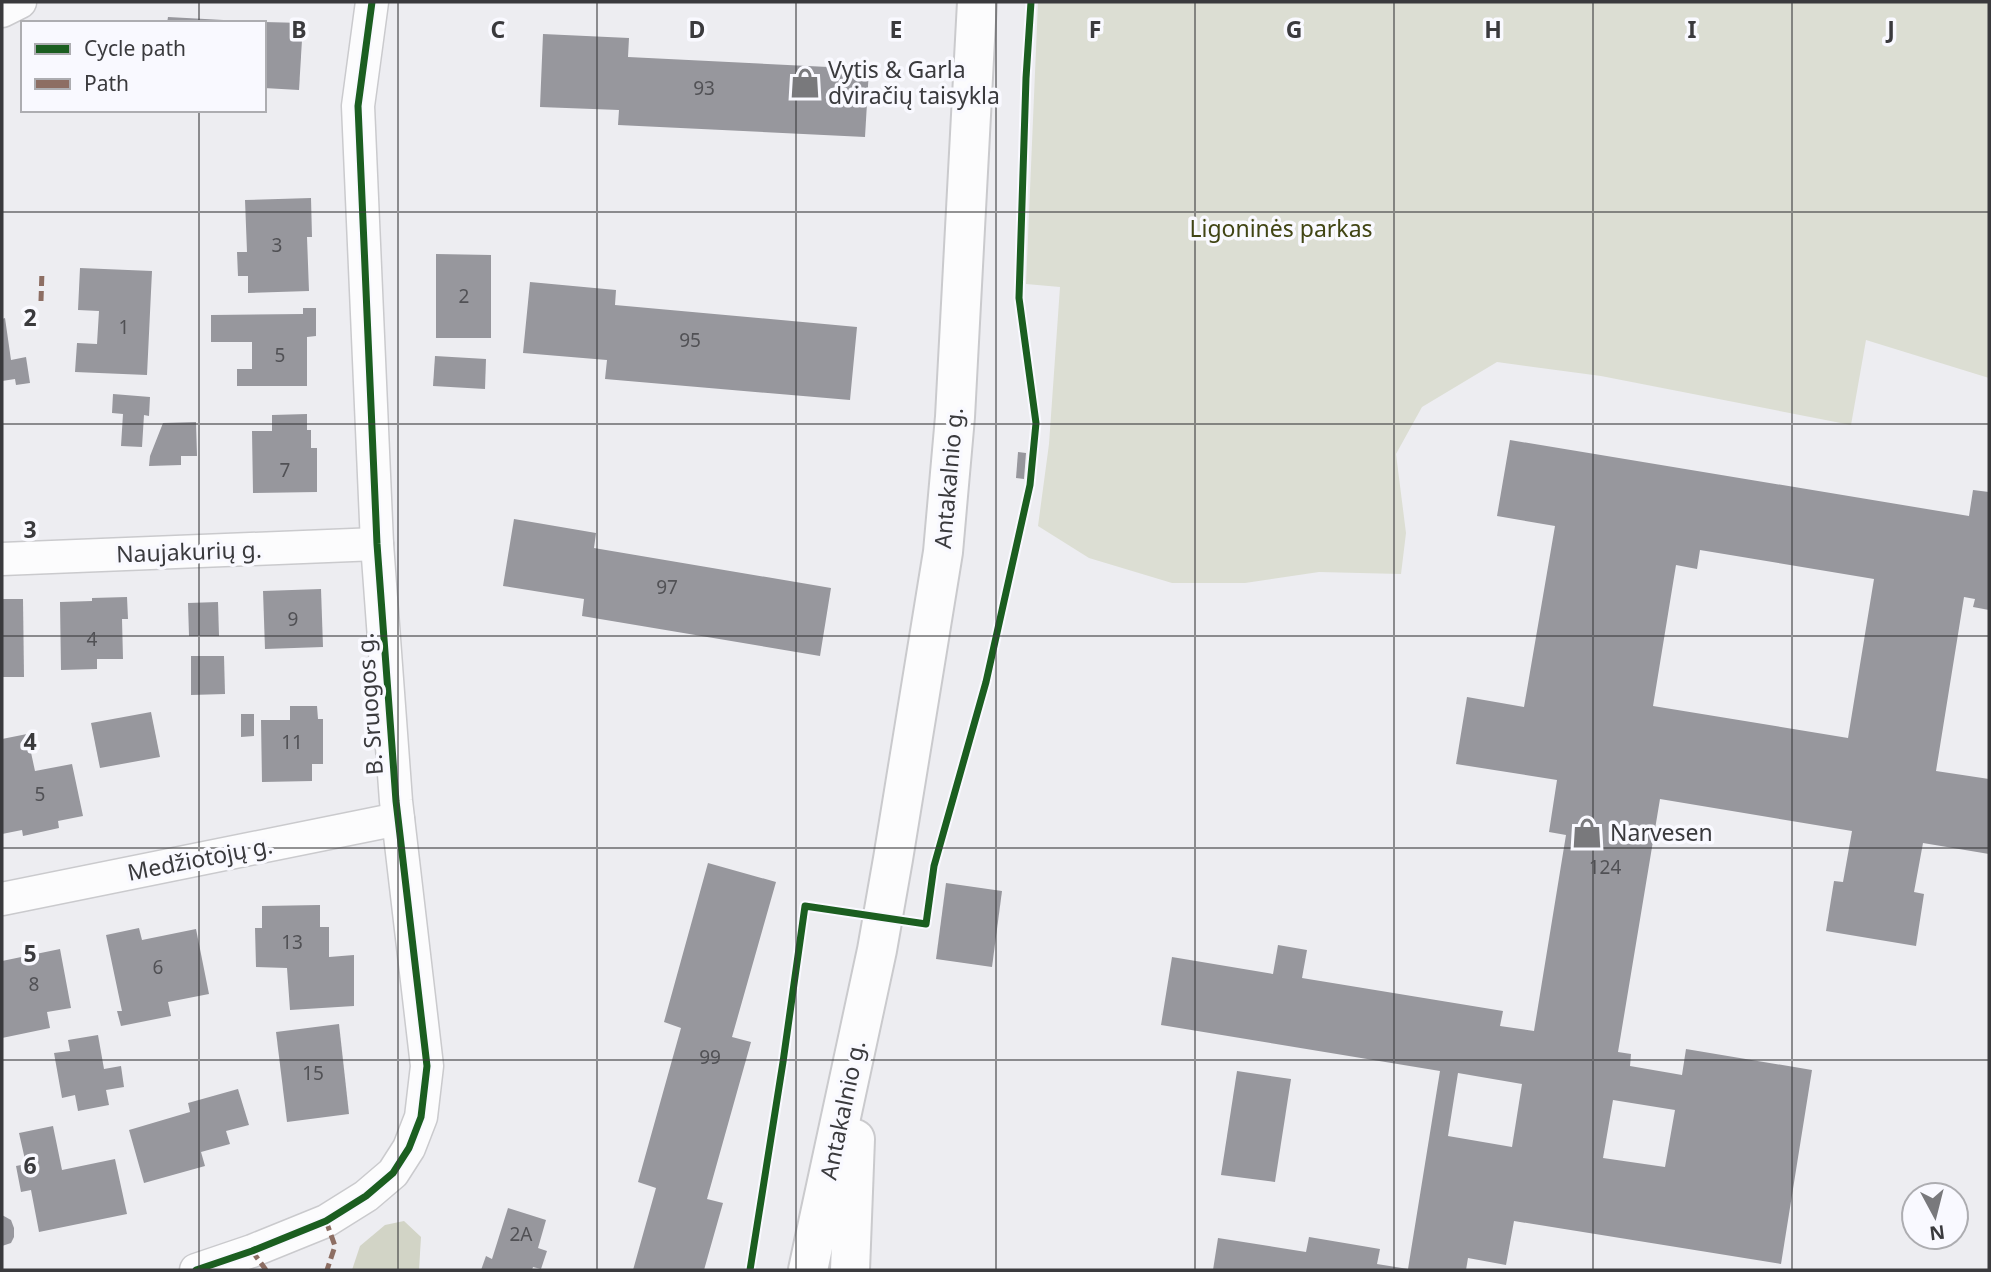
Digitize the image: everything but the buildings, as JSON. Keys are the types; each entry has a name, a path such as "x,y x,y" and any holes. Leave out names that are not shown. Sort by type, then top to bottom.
{"main road":[{"name":"Antakalnio g.","path":"808,1270 877,950 943,552 955,416 977,2"},
{"name":"Antakalnio g.","path":"850,1270 856,1118 877,950"}],"street":[{"path":"2,11 20,2"},
{"name":"B. Sruogos g.","path":"196,1270 253,1251 326,1221 366,1196 393,1173 409,1148 421,1117 427,1066 398,819 377,544 358,106 372,2"},
{"name":"Naujakurių g.","path":"2,559 377,544"},
{"name":"Medžiotojų g.","path":"2,899 398,819"}],"green space":[{"name":"Ligoninės parkas","path":"1038,2 1989,2 1989,378 1866,340 1851,425 1601,376 1497,362 1422,407 1396,454 1406,533 1401,574 1319,572 1245,583 1172,583 1089,558 1038,526 1049,444 1060,287 1026,284"}],"shaded area":[{"path":"404,1221 421,1237 419,1270 352,1270 360,1246 385,1225"}],"marked path":[{"path":"41,301 42,271"},
{"path":"326,1221 335,1246 327,1270"},
{"path":"252,1251 266,1270"}],"cycle path":[{"path":"196,1270 326,1221 366,1196 393,1173 409,1148 421,1117 427,1066 396,801 377,544 358,106 372,2"},
{"path":"750,1270 805,906 926,924 934,866 986,682 1030,485 1036,423 1019,298 1031,2"}],"place":[{"name":"Vytis & Garla dviračių taisykla","path":"805,83"},
{"name":"Narvesen","path":"1587,833"}]}
